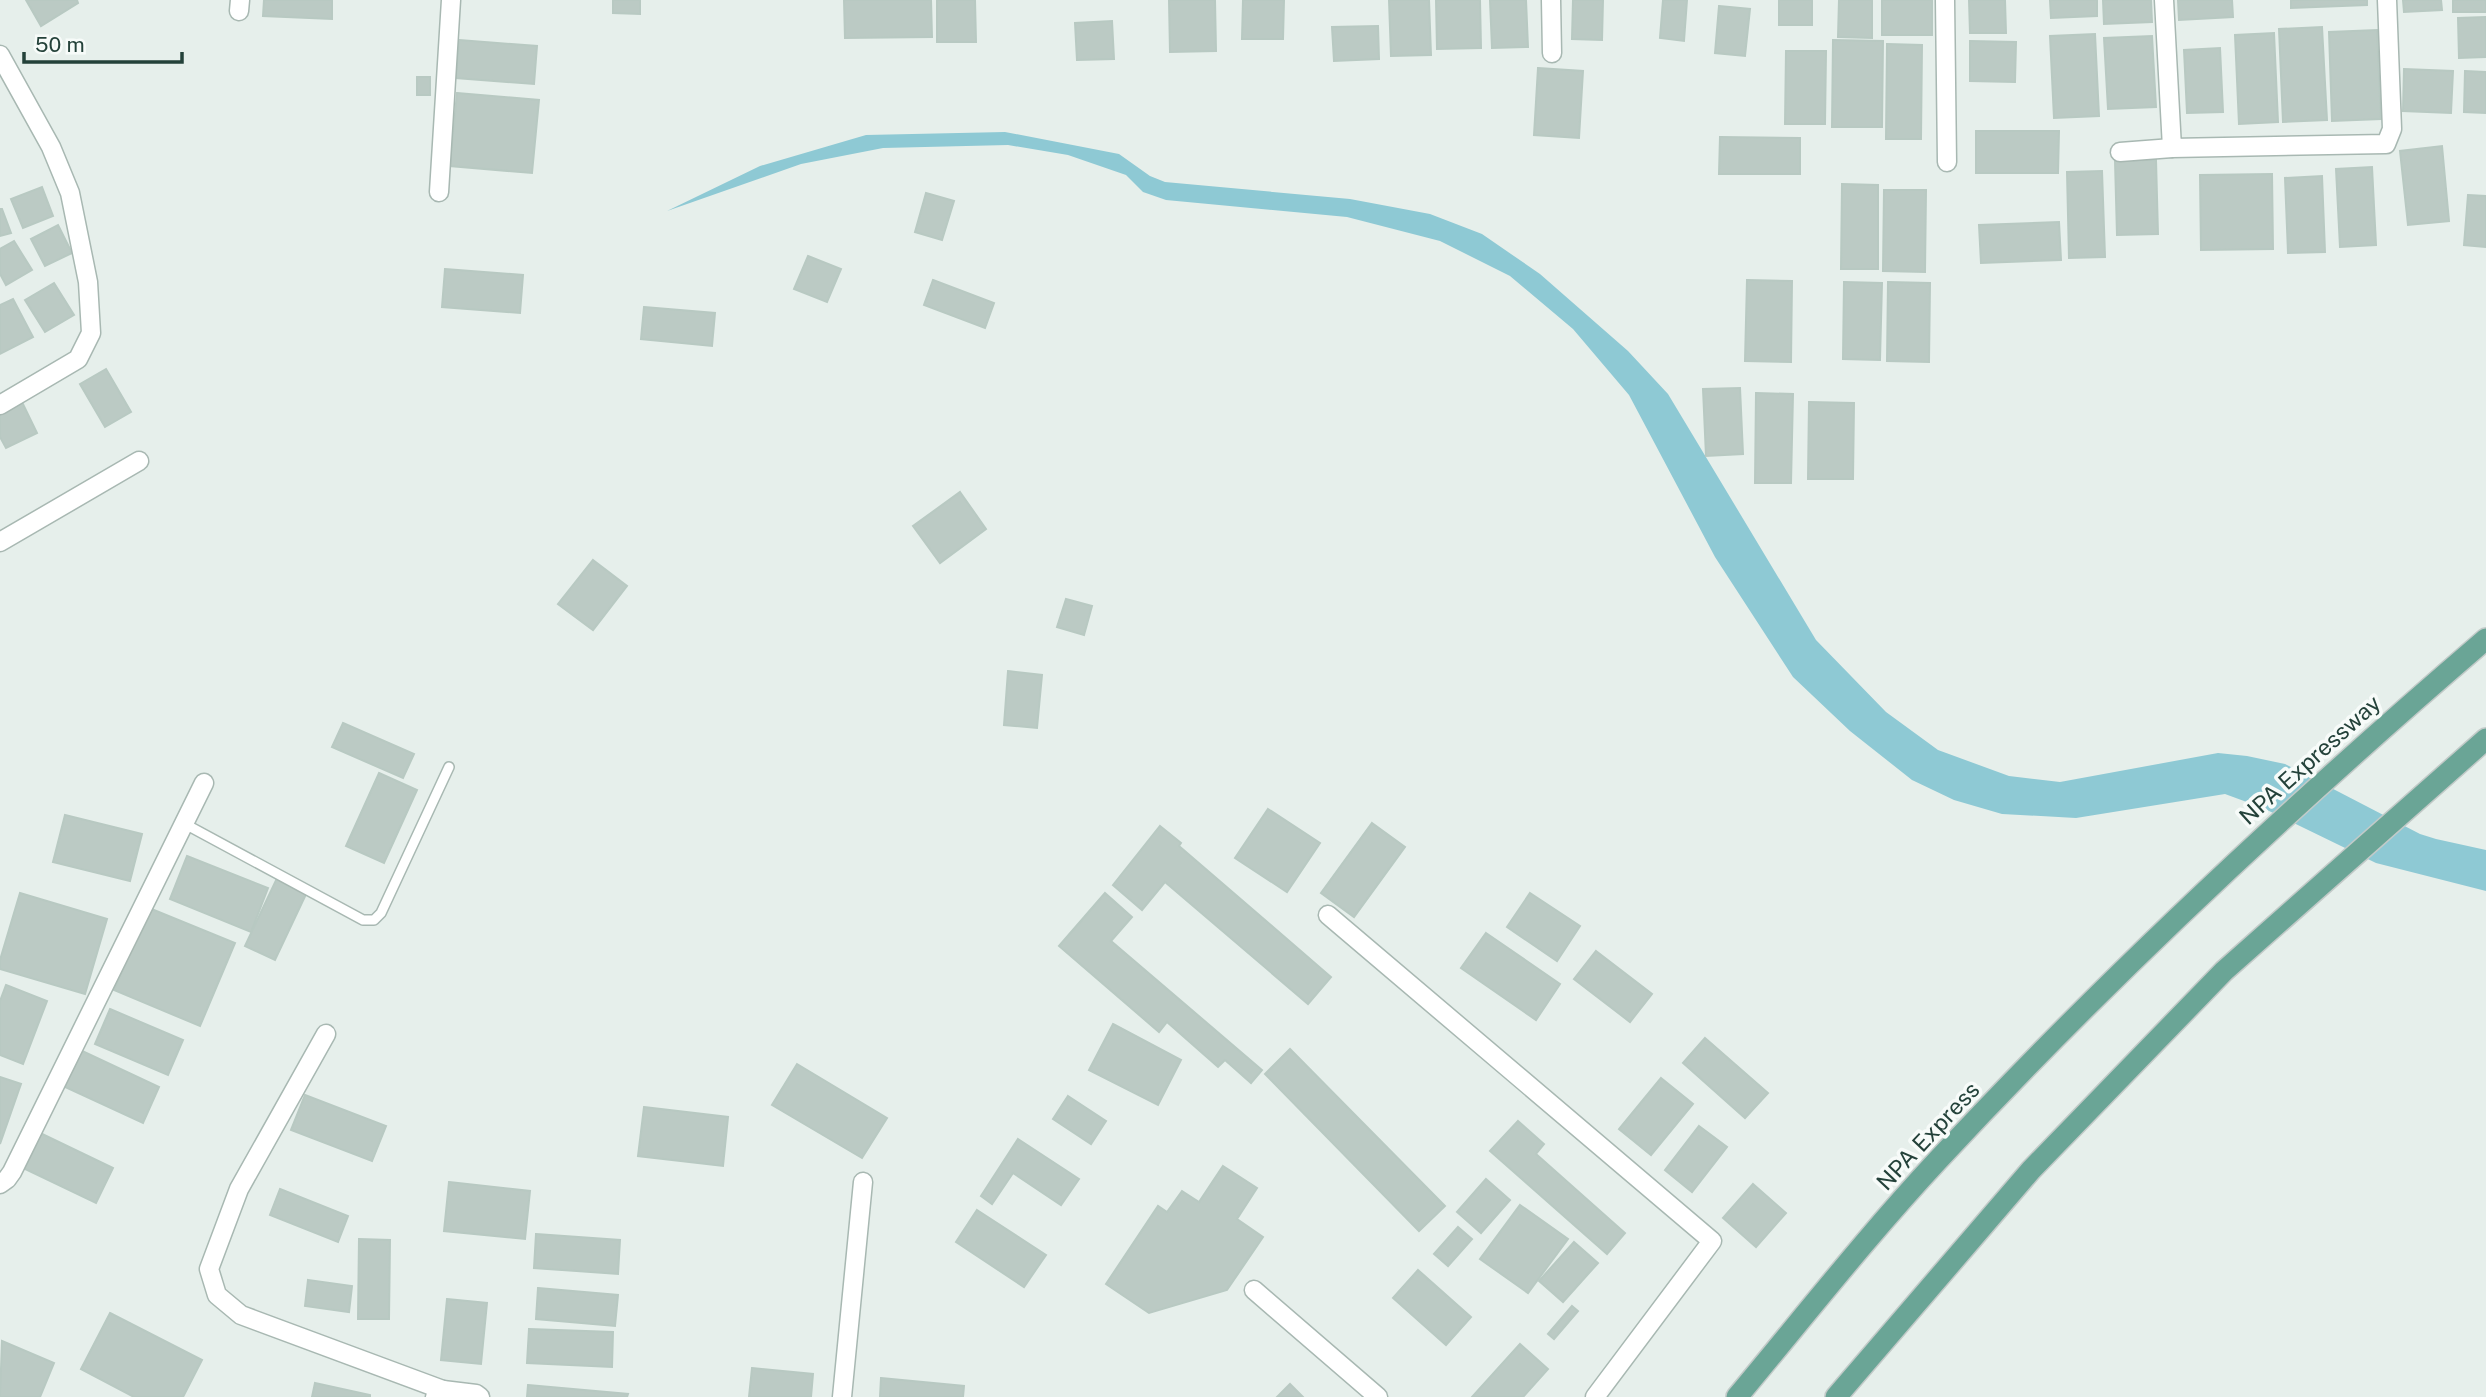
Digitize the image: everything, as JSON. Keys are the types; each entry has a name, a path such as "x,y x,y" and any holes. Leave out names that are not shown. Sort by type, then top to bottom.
{"main road":[{"name":"NPA Expressway","path":"2172,923 2346,759 2486,639"},
{"path":"1836,1397 2031,1170 2224,971 2486,740"},
{"name":"NPA Express","path":"1737,1397 1937,1161 2172,923"}],"street":[{"path":"439,192 452,0"},
{"path":"1551,0 1552,53"},
{"path":"1945,0 1947,162"},
{"path":"2164,0 2172,148"},
{"path":"2120,152 2172,148 2386,144 2392,129 2387,0"},
{"path":"0,55 51,146 70,193 88,282 91,332 78,359 0,405"},
{"path":"0,542 139,461"},
{"path":"0,1184 7,1180 12,1172 204,783"},
{"path":"1328,915 1712,1241 1595,1397"},
{"path":"326,1034 239,1189 209,1269 217,1295 241,1315 439,1394 475,1394 480,1397"},
{"path":"842,1397 863,1182"},
{"path":"1254,1290 1378,1397"}],"lane":[{"path":"185,824 363,920 374,920 381,913 449,766"}],"water":[{"path":"1005,132 1119,154 1150,176 1165,182 1350,199 1430,214 1482,234 1540,274 1628,351 1668,394 1816,640 1886,712 1938,750 2009,776 2060,782 2218,753 2285,764 2420,834 2486,850 2486,891 2376,863 2263,808 2225,794 2076,818 2002,814 1954,800 1912,780 1850,731 1793,677 1715,557 1629,395 1573,329 1510,276 1440,241 1347,217 1166,200 1143,192 1126,175 1068,155 1008,145 883,148 801,164 667,211 760,166 866,135"}],"building":[{"path":"26,0 77,0 78,3 41,26"},
{"path":"264,0 332,0 332,19 263,16"},
{"path":"613,0 640,0 640,14 613,13"},
{"path":"844,0 931,0 932,37 845,38"},
{"path":"937,0 975,0 976,42 937,42"},
{"path":"1169,0 1215,0 1216,51 1170,52"},
{"path":"1243,0 1284,0 1283,39 1242,39"},
{"path":"1389,0 1429,0 1431,55 1391,56"},
{"path":"1436,0 1480,0 1481,48 1437,49"},
{"path":"1490,0 1526,0 1528,47 1492,48"},
{"path":"1573,0 1603,0 1602,40 1572,39"},
{"path":"1663,0 1687,0 1684,41 1660,38"},
{"path":"1779,0 1812,0 1812,25 1779,25"},
{"path":"1839,0 1872,0 1872,38 1838,37"},
{"path":"1882,0 1932,0 1932,35 1882,35"},
{"path":"1969,0 2005,0 2006,33 1970,33"},
{"path":"2050,0 2097,0 2097,16 2051,18"},
{"path":"2103,0 2151,0 2152,22 2104,24"},
{"path":"2178,0 2232,0 2233,17 2179,20"},
{"path":"2291,0 2367,0 2367,5 2291,8"},
{"path":"2403,0 2441,0 2442,10 2404,12"},
{"path":"2453,0 2486,0 2486,12 2453,12"},
{"path":"1719,6 1750,9 1745,56 1715,53"},
{"path":"2486,17 2486,57 2459,58 2458,18"},
{"path":"1112,21 1114,59 1077,60 1075,23"},
{"path":"1378,26 1379,59 1334,61 1332,27"},
{"path":"2322,27 2327,120 2283,122 2279,29"},
{"path":"2377,30 2381,119 2332,121 2329,32"},
{"path":"2274,33 2278,122 2239,124 2235,35"},
{"path":"2095,34 2099,116 2054,118 2050,36"},
{"path":"2152,36 2156,107 2108,109 2104,38"},
{"path":"459,40 537,46 534,84 456,78"},
{"path":"1833,40 1883,41 1882,127 1832,127"},
{"path":"1970,41 2016,42 2015,82 1970,81"},
{"path":"1887,44 1922,45 1921,139 1886,139"},
{"path":"2220,48 2223,112 2187,113 2184,50"},
{"path":"1786,51 1826,51 1825,124 1785,124"},
{"path":"1538,68 1583,71 1579,138 1534,135"},
{"path":"2404,69 2453,71 2451,113 2403,111"},
{"path":"2465,71 2486,72 2486,113 2464,112"},
{"path":"417,77 430,77 430,95 417,95"},
{"path":"457,93 539,100 532,173 450,166"},
{"path":"1976,131 2059,131 2058,173 1976,173"},
{"path":"1720,137 1800,138 1800,174 1719,174"},
{"path":"2442,146 2449,221 2408,225 2400,151"},
{"path":"2156,160 2158,234 2117,235 2115,161"},
{"path":"2372,167 2376,245 2340,247 2336,169"},
{"path":"2102,171 2105,257 2069,258 2067,172"},
{"path":"2272,174 2273,249 2201,250 2200,175"},
{"path":"2322,176 2325,252 2288,253 2285,178"},
{"path":"1842,184 1878,185 1878,269 1841,269"},
{"path":"42,187 53,216 23,228 11,199"},
{"path":"1884,190 1926,190 1925,272 1883,271"},
{"path":"926,193 954,201 942,240 915,232"},
{"path":"2468,195 2486,196 2486,247 2464,245"},
{"path":"0,209 11,233 0,236"},
{"path":"2059,222 2061,260 1981,263 1979,225"},
{"path":"58,225 72,253 45,266 31,239"},
{"path":"14,241 32,270 6,285 0,274 0,249"},
{"path":"808,256 841,269 827,302 794,289"},
{"path":"445,269 523,275 520,313 442,307"},
{"path":"933,280 994,303 985,328 924,305"},
{"path":"1747,280 1792,281 1791,362 1745,361"},
{"path":"1844,282 1882,283 1880,360 1843,359"},
{"path":"1888,282 1930,283 1929,362 1887,361"},
{"path":"54,283 74,315 45,332 25,300"},
{"path":"13,299 33,337 0,354 0,305"},
{"path":"644,307 715,313 712,346 641,339"},
{"path":"106,369 131,412 105,427 80,384"},
{"path":"1740,388 1743,454 1706,456 1703,389"},
{"path":"1756,393 1793,394 1791,483 1755,483"},
{"path":"20,398 37,433 6,448 0,437 0,408"},
{"path":"1809,402 1854,403 1853,479 1808,479"},
{"path":"960,492 986,529 940,563 913,526"},
{"path":"593,560 627,586 593,630 558,604"},
{"path":"1066,599 1092,606 1084,635 1057,627"},
{"path":"1008,671 1042,675 1037,728 1004,725"},
{"path":"343,723 414,754 403,778 332,747"},
{"path":"379,773 417,790 384,863 346,846"},
{"path":"1268,809 1320,843 1287,892 1235,858"},
{"path":"65,815 142,834 130,881 53,862"},
{"path":"1372,823 1405,847 1354,917 1321,893"},
{"path":"1160,826 1181,843 1179,846 1331,977 1308,1004 1165,882 1142,910 1113,885"},
{"path":"187,856 268,888 251,932 170,899"},
{"path":"278,876 308,890 275,960 245,946"},
{"path":"20,893 107,919 85,994 0,969 0,960"},
{"path":"1105,893 1132,917 1111,941 1262,1070 1251,1083 1225,1060 1218,1067 1167,1022 1159,1032 1059,946"},
{"path":"1530,893 1580,926 1557,961 1507,927"},
{"path":"149,908 235,943 200,1026 114,990"},
{"path":"1486,933 1560,984 1536,1020 1461,968"},
{"path":"1596,951 1652,994 1630,1022 1574,979"},
{"path":"6,985 47,1001 23,1064 0,1055 0,1001"},
{"path":"110,1009 183,1040 168,1075 95,1044"},
{"path":"1113,1024 1181,1060 1158,1105 1089,1070"},
{"path":"1705,1038 1768,1093 1745,1118 1683,1063"},
{"path":"1290,1049 1445,1206 1419,1231 1265,1074"},
{"path":"80,1050 159,1087 143,1123 63,1086"},
{"path":"797,1064 887,1118 862,1158 772,1105"},
{"path":"0,1077 21,1084 0,1144"},
{"path":"1661,1078 1693,1104 1651,1155 1619,1129"},
{"path":"305,1095 386,1126 372,1161 291,1130"},
{"path":"1068,1096 1106,1121 1091,1144 1053,1119"},
{"path":"644,1107 728,1117 723,1166 638,1156"},
{"path":"1518,1121 1544,1144 1536,1154 1625,1233 1607,1254 1490,1151"},
{"path":"1699,1126 1727,1147 1692,1192 1665,1170"},
{"path":"38,1132 113,1168 96,1203 21,1167"},
{"path":"1018,1139 1079,1179 1061,1205 1013,1173 992,1204 981,1196"},
{"path":"1223,1166 1257,1188 1237,1219 1263,1237 1227,1290 1149,1313 1106,1284 1158,1206 1167,1212 1182,1191 1199,1202"},
{"path":"1486,1179 1510,1200 1481,1233 1457,1212"},
{"path":"449,1182 530,1191 525,1239 444,1231"},
{"path":"1753,1184 1786,1213 1756,1247 1723,1218"},
{"path":"280,1189 348,1216 338,1242 270,1215"},
{"path":"1520,1205 1568,1239 1528,1293 1480,1259"},
{"path":"977,1210 1046,1255 1024,1287 956,1242"},
{"path":"1458,1227 1472,1239 1448,1266 1434,1254"},
{"path":"536,1234 620,1240 618,1274 534,1268"},
{"path":"359,1239 390,1240 389,1319 358,1319"},
{"path":"1574,1242 1598,1263 1563,1302 1539,1281"},
{"path":"1418,1270 1471,1317 1446,1345 1393,1298"},
{"path":"308,1280 352,1286 349,1312 305,1306"},
{"path":"538,1288 618,1295 615,1326 536,1319"},
{"path":"447,1299 487,1303 481,1364 441,1360"},
{"path":"1572,1306 1578,1311 1554,1339 1548,1334"},
{"path":"110,1313 202,1360 183,1397 134,1397 81,1369"},
{"path":"529,1329 613,1332 612,1367 527,1363"},
{"path":"2,1341 54,1363 40,1397 0,1397"},
{"path":"1520,1344 1548,1369 1523,1397 1472,1397"},
{"path":"752,1368 813,1374 811,1397 749,1397"},
{"path":"881,1378 964,1386 963,1397 880,1397"},
{"path":"315,1383 370,1395 370,1397 312,1397"},
{"path":"1290,1384 1303,1397 1277,1397"},
{"path":"528,1385 628,1394 627,1397 527,1397"}]}
